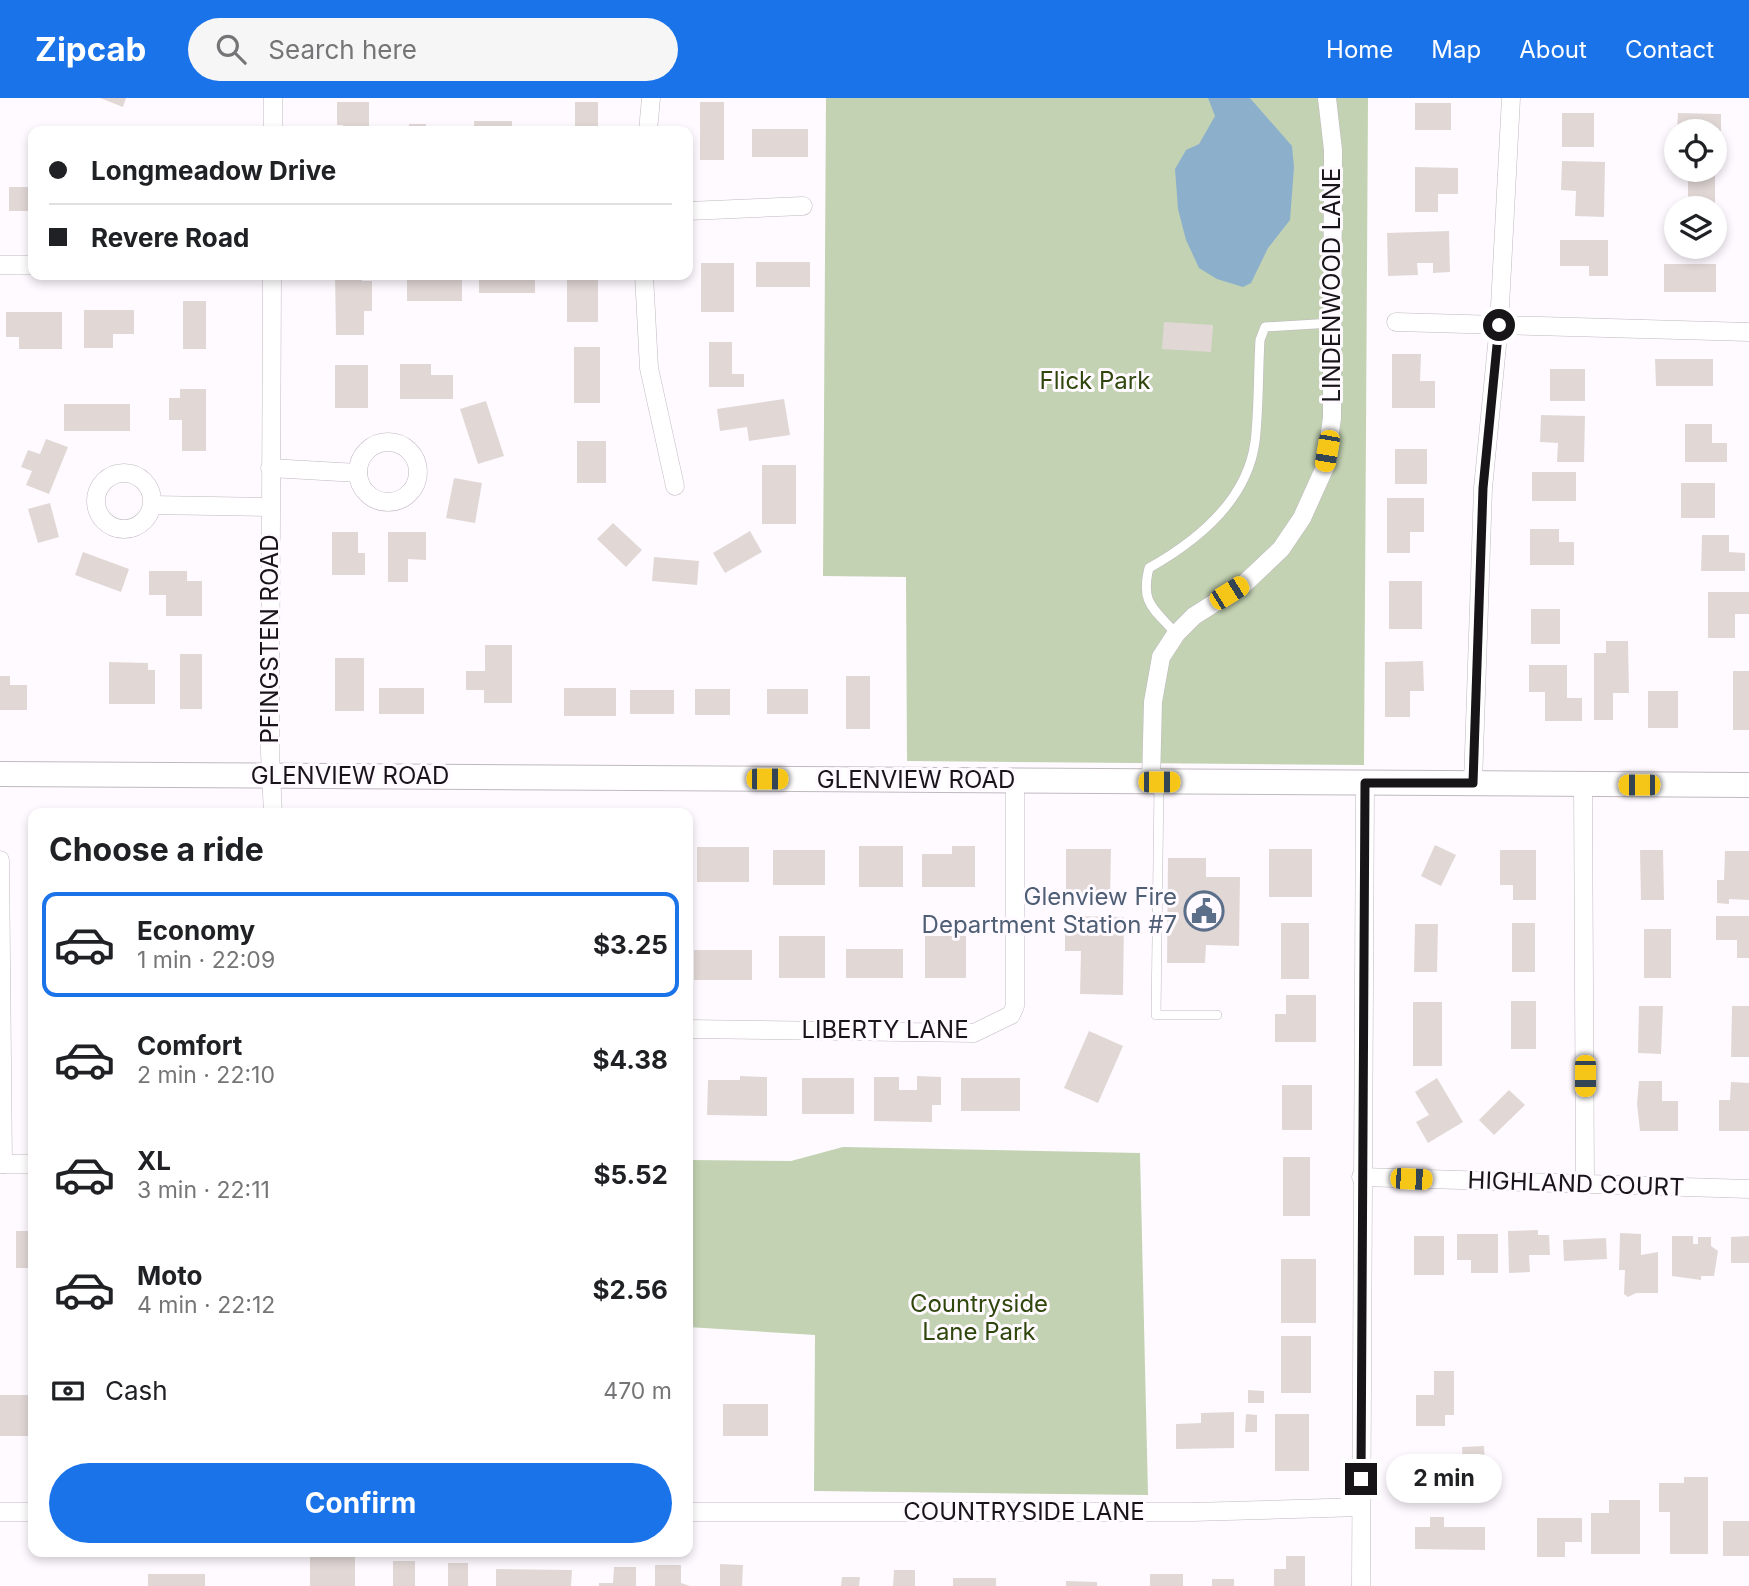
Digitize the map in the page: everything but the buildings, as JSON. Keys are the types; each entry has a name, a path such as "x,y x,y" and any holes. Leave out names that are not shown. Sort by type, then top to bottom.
{"main road":[{"name":"GLENVIEW ROAD","path":"0,775 1749,785"}],"street":[{"path":"272,126 273,98"},
{"path":"648,126 651,98"},
{"name":"LINDENWOOD LANE","path":"1155,781 1155,681 1160,657 1194,615 1243,585 1267,564 1295,528 1315,493 1325,467 1330,436 1333,150 1327,98"},
{"path":"1473,783 1483,488 1499,325 1511,98"},
{"path":"693,211 803,206"},
{"path":"0,265 28,265"},
{"name":"PFINGSTEN ROAD","path":"272,280 269,507 273,808"},
{"path":"644,280 649,368 675,486"},
{"path":"1396,323 1749,332"},
{"path":"270,468 358,473"},
{"name":"PFINGSTEN ROAD","path":"152,505 269,507"},
{"name":"LIBERTY LANE","path":"693,1029 974,1033 1011,1015 1014,1006 1014,780"},
{"path":"1361,1586 1365,783"},
{"path":"1583,784 1585,1185"},
{"path":"0,860 2,1164 28,1164"},
{"name":"HIGHLAND COURT","path":"1361,1177 1749,1189"},
{"name":"COUNTRYSIDE LANE","path":"693,1512 1192,1512 1361,1507"},
{"path":"0,1512 28,1512"}],"lane":[{"path":"1176,634 1147,600 1144,590 1149,568 1209,527 1236,494 1255,444 1260,340 1265,327 1332,323"},
{"path":"1155,781 1156,1015 1217,1015"}],"green space":[{"name":"Flick Park","path":"826,98 1368,98 1364,765 907,761 906,577 823,576"},
{"name":"Countryside Lane Park","path":"843,1147 1140,1153 1148,1495 814,1491 815,1335 693,1327 693,1160 791,1161"}],"water":[{"path":"1208,98 1250,98 1292,146 1294,167 1290,220 1268,248 1251,283 1243,287 1217,279 1199,268 1186,240 1178,209 1175,169 1186,150 1199,144 1215,116"}],"place":[{"name":"Glenview Fire Department Station #7","path":"1204,911"}],"route":[{"path":"1361,1479 1365,783 1473,783 1483,488 1499,325"}]}
